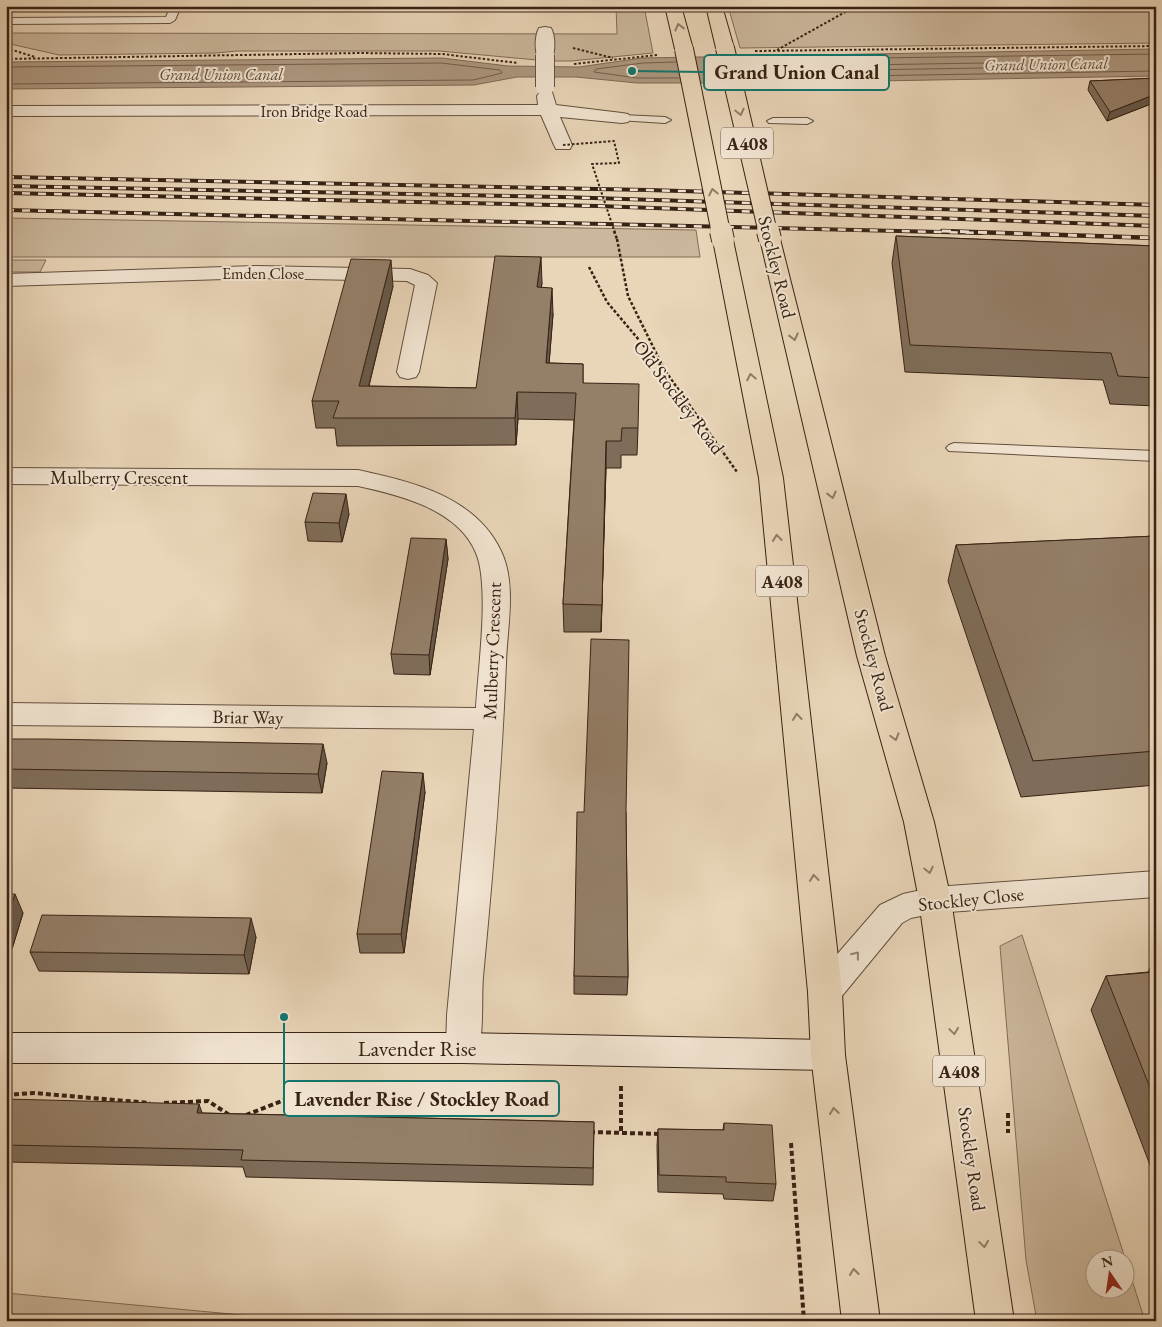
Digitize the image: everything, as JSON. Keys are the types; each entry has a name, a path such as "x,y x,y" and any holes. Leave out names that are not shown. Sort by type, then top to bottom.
{"main road":[{"name":"A408","path":"673,6 684,48 771,478 825,992 828,1055 861,1321"},
{"name":"Stockley Road","path":"714,6 872,656 919,822 935,900 995,1321"}],"street":[{"path":"545,43 545,87 548,110 563,145"},
{"name":"Iron Bridge Road","path":"6,111 548,110 622,118"},
{"name":"Emden Close","path":"6,280 257,272 410,275 422,279 426,283 408,372"},
{"name":"Mulberry Crescent","path":"6,476 358,478 394,486 451,509 469,522 490,552 495,580 490,719 463,1048"},
{"name":"Briar Way","path":"6,714 490,719"},
{"name":"Stockley Close","path":"825,992 891,914 903,907 935,900 1156,884"},
{"name":"Lavender Rise","path":"6,1048 463,1048 828,1055"}],"lane":[{"path":"6,21 170,20 176,6"},
{"path":"622,118 665,120"},
{"path":"773,121 807,121"},
{"path":"954,448 1156,456"}],"path":[{"path":"777,51 856,6"},
{"path":"545,43 617,59"},
{"path":"747,51 1156,46"},
{"path":"6,48 38,58"},
{"path":"6,59 442,54 524,64"},
{"path":"573,64 658,54"},
{"path":"563,145 614,141 619,163 592,164 617,239 628,296 666,372"},
{"name":"Old Stockley Road","path":"589,267 606,302 666,372 731,466 741,474 771,478"},
{"path":"6,1095 34,1093 158,1104 208,1101 236,1119 320,1086 342,1086 348,1048"},
{"path":"621,1051 622,1133"},
{"path":"582,1132 666,1134"},
{"path":"791,1143 804,1321"}],"shaded area":[{"path":"616,6 644,6 653,53 571,61 548,61 439,51 237,51 216,53 59,55 6,43 6,33 617,34"},
{"path":"728,6 1156,6 1156,43 740,48"},
{"path":"6,218 696,230 700,257 6,257"},
{"path":"6,260 46,260 40,272 6,272"},
{"path":"1022,935 1122,1250 1084,1250 1084,1300 1134,1300 1134,1286 1145,1321 1037,1321 1026,1260 1000,946"},
{"path":"6,1293 306,1321 6,1321"}],"water":[{"path":"1156,49 1156,76 767,83 637,83 576,77 517,77 474,85 6,89 6,62 442,58 508,66 579,67 642,58"}],"building":[{"path":"1156,78 1156,94 1110,112 1090,81"},
{"path":"896,236 1156,246 1156,378 1118,376 1111,353 910,345"},
{"path":"495,256 541,257 537,287 552,288 546,363 583,364 583,383 639,384 638,428 622,428 621,441 606,441 602,605 563,604 576,393 517,392 515,418 333,418 339,401 312,401 351,259 391,260 359,386 476,388"},
{"path":"313,493 346,494 339,523 305,522"},
{"path":"1156,536 1156,751 1033,761 956,545"},
{"path":"411,538 446,539 429,655 391,654"},
{"path":"591,639 629,640 626,812 628,977 574,976 577,812 584,812"},
{"path":"6,739 323,744 318,774 6,769"},
{"path":"382,771 423,773 401,934 357,934"},
{"path":"6,894 15,894 6,921"},
{"path":"42,915 251,918 244,955 30,952"},
{"path":"1156,963 1156,1103 1106,976 1155,972 1152,964"},
{"path":"6,1099 199,1104 197,1113 594,1122 593,1168 241,1160 243,1150 6,1145"},
{"path":"724,1123 772,1125 776,1184 726,1182 726,1177 659,1175 658,1129 724,1130"}],"railway":[{"path":"6,177 648,190 1156,205"},
{"path":"6,186 562,197 1156,216"},
{"path":"6,193 598,206 1156,226"},
{"path":"6,210 982,233"},
{"path":"942,231 1156,238"}],"place":[{"name":"Grand Union Canal","path":"632,71"},
{"name":"Lavender Rise / Stockley Road","path":"284,1017"}]}
